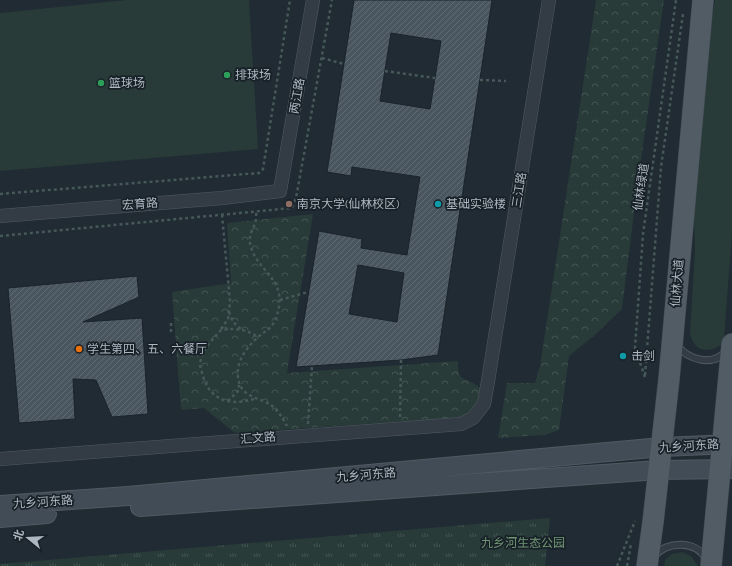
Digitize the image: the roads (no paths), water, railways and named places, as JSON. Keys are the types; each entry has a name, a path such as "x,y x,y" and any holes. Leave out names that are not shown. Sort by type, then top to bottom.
{"main road":[{"name":"仙林大道","path":"647,566 662,447 673,334 693,4"},
{"path":"710,566 726,469 732,344"},
{"name":"九乡河东路","path":"0,505 128,496 662,447 727,444"},
{"name":"九乡河东路","path":"0,518 659,470 726,469"}],"street":[{"name":"两江路","path":"280,191 313,0"},
{"name":"三江路","path":"488,381 549,0"},
{"name":"宏育路","path":"0,216 222,198 280,191"},
{"name":"汇文路","path":"0,459 461,424 474,418 484,404 488,381"}],"lane":[{"path":"673,334 678,346 686,354 709,361 722,355 732,340"},
{"path":"647,566 661,549 668,545 677,544 701,552 710,566"}],"place":[{"name":"排球场","path":"227,75"},
{"name":"篮球场","path":"101,83"},
{"name":"南京大学(仙林校区)","path":"289,204"},
{"name":"基础实验楼","path":"438,204"},
{"name":"学生第四、五、六餐厅","path":"79,349"},
{"name":"击剑","path":"623,356"}],"park label":[{"name":"九乡河生态公园","path":"523,543"}]}
